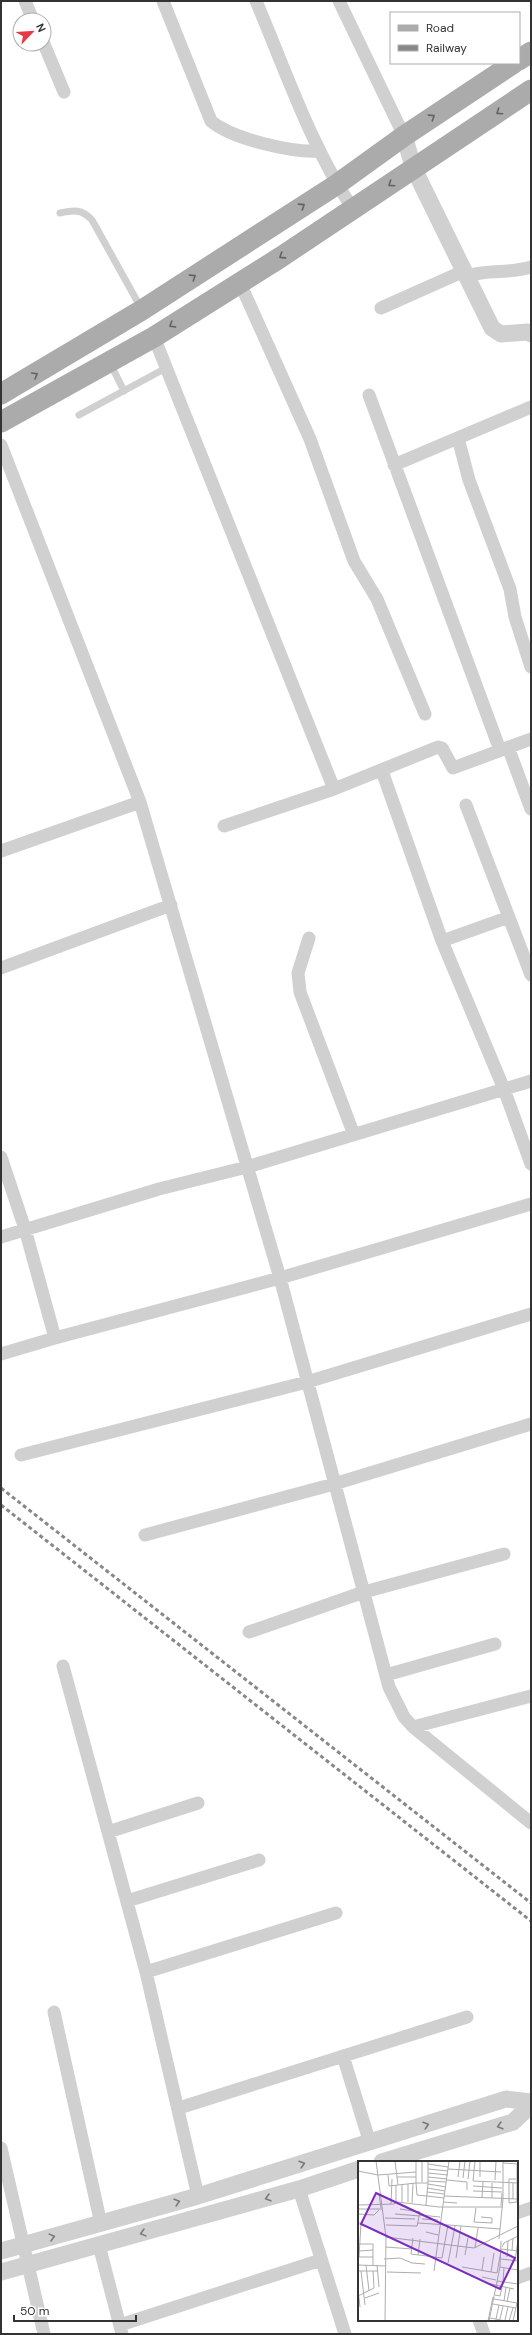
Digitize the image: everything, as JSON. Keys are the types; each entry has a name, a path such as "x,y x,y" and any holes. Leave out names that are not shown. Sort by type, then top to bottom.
{"main road":[{"path":"520,59 531,52"},
{"path":"1,394 142,310 336,185 404,136 512,64"},
{"path":"1,422 154,337 353,209 531,90"}],"street":[{"path":"25,1 30,12"},
{"path":"163,1 211,120 222,128 284,149 305,152 320,151"},
{"path":"256,1 320,151 336,185 353,209"},
{"path":"339,1 404,136 414,168 492,328 501,334 530,332"},
{"path":"47,52 64,92"},
{"path":"381,308 466,273 510,272 531,267"},
{"path":"240,283 310,439 354,561 377,599 425,714"},
{"path":"154,337 334,789"},
{"path":"369,395 394,464 504,748 531,809"},
{"path":"394,464 531,407"},
{"path":"458,438 469,480 510,590 515,617 531,667"},
{"path":"1,446 140,802 246,1167 280,1278 386,1675 397,1705 413,1727 531,1823"},
{"path":"224,826 334,789 441,747 453,768 531,739"},
{"path":"382,771 442,941 504,1089 531,1164"},
{"path":"1,851 140,802"},
{"path":"466,805 531,976"},
{"path":"1,968 171,905"},
{"path":"442,941 509,917"},
{"path":"309,938 298,973 298,983 354,1135"},
{"path":"1,1237 158,1188 246,1167 531,1081"},
{"path":"1,1157 25,1229 55,1338"},
{"path":"1,1354 55,1338 280,1278 531,1204"},
{"path":"21,1455 307,1382 531,1314"},
{"path":"145,1535 334,1484 531,1424"},
{"path":"249,1632 364,1592 504,1554"},
{"path":"386,1675 495,1644"},
{"path":"63,1666 146,1972 179,2108 198,2196"},
{"path":"413,1727 531,1696"},
{"path":"108,1832 198,1803"},
{"path":"127,1901 259,1860"},
{"path":"146,1972 336,1913"},
{"path":"54,2012 101,2224"},
{"path":"179,2108 467,2017"},
{"path":"343,2056 370,2143"},
{"path":"1,2251 198,2196 506,2099 531,2102"},
{"path":"388,2161 419,2156 513,2122 531,2105"},
{"path":"1,2148 22,2245 44,2334"},
{"path":"1,2272 299,2189 358,2169"},
{"path":"299,2189 345,2334"},
{"path":"518,2213 531,2208"},
{"path":"99,2245 121,2329 321,2260"},
{"path":"518,2278 531,2273"},
{"path":"479,2321 484,2334"}],"lane":[{"path":"60,213 77,210 86,214 92,220 142,310"},
{"path":"109,362 124,391"},
{"path":"79,416 166,368"}],"railway":[{"path":"1,1488 531,1903"},
{"path":"1,1505 531,1921"}]}
